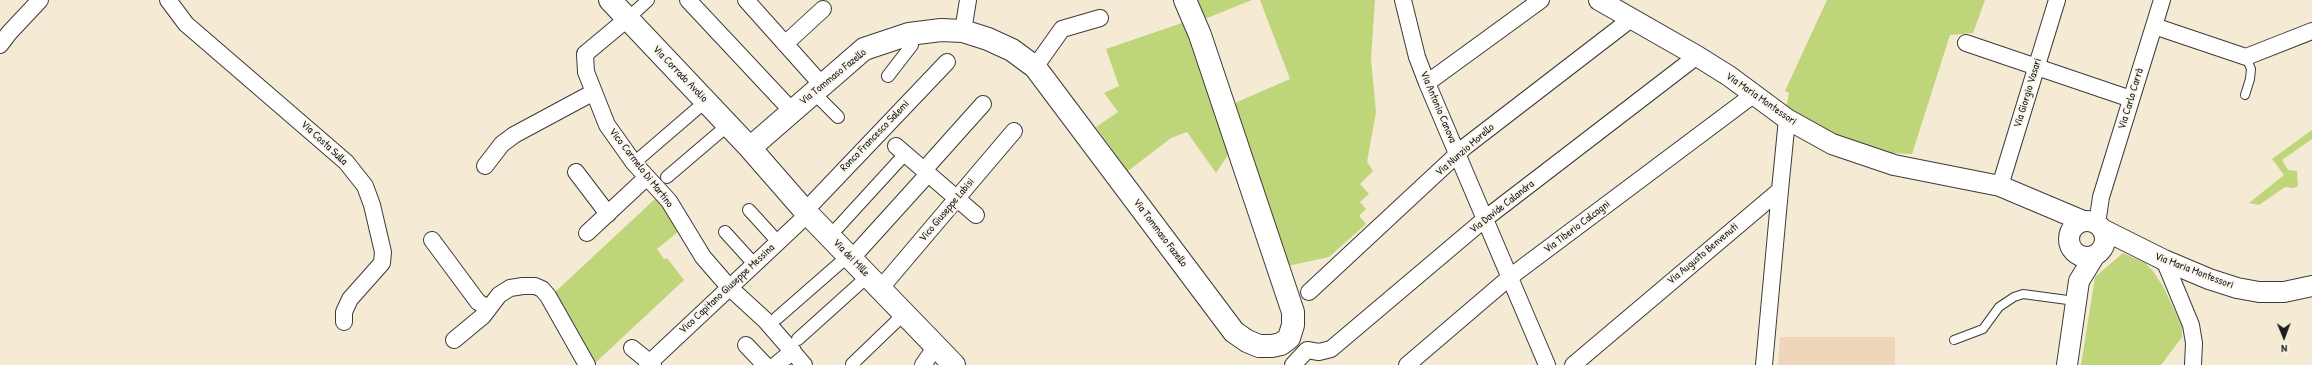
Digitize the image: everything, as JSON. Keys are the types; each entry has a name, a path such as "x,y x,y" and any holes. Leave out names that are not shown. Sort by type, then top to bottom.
{"main road":[{"name":"Via Corrado Avolio","path":"610,0 631,15 706,101 750,148"},
{"path":"1185,0 1200,35 1293,312 1294,325 1289,338"},
{"name":"Via Tommaso Fazello","path":"750,148 864,49 909,34 942,30 963,31 1012,50 1035,67 1234,332 1247,341 1259,346 1276,345 1289,338"},
{"name":"Via dei Mille","path":"750,148 806,213 954,365"}],"street":[{"path":"0,45 9,33 40,0"},
{"name":"Via Costa Sulla","path":"168,0 186,24 346,162 364,186 374,212 383,252 382,263 350,299 344,312 344,322"},
{"path":"631,15 648,0"},
{"path":"688,0 792,111"},
{"path":"747,0 785,44 838,117"},
{"path":"963,31 968,0"},
{"name":"Via Antonio Canova","path":"1403,0 1417,57 1427,83 1486,218 1547,365"},
{"path":"1427,83 1541,0"},
{"name":"Via Giorgio Vasari","path":"2000,186 2057,0"},
{"name":"Via Carlo Carrà","path":"2092,224 2162,0"},
{"name":"Via Maria Montessori","path":"1610,3 1631,19 1729,76 1787,119 1832,144 1894,165 2000,186 2092,224 2164,260 2209,279 2259,292 2284,292 2312,286"},
{"path":"785,44 823,9"},
{"name":"Vico Carmelo Di Martino","path":"631,15 585,54 586,72 608,125 634,163 669,201 703,258 729,287 764,320 795,345 804,365"},
{"path":"1035,67 1062,28 1100,18"},
{"name":"Via Nunzio Morello","path":"1310,292 1458,154 1631,19"},
{"path":"2154,26 2246,57 2312,31"},
{"path":"1966,43 2131,99"},
{"path":"888,76 912,45"},
{"name":"Via Davide Calandra","path":"1307,350 1319,352 1331,349 1486,218 1697,56"},
{"name":"Ronco Francesco Salemi","path":"806,213 947,62"},
{"path":"485,166 502,144 514,135 594,92"},
{"name":"Via Tiberio Calcagni","path":"1407,365 1510,277 1753,95"},
{"path":"634,163 706,101"},
{"path":"777,318 850,257 926,172 982,104"},
{"path":"1764,365 1787,119"},
{"path":"667,177 728,125"},
{"name":"Vico Giuseppe Labisi","path":"874,283 956,198 1014,131"},
{"path":"830,236 900,150 976,215"},
{"path":"576,172 608,214"},
{"path":"587,233 647,177"},
{"name":"Via Augusto Benvenuti","path":"1573,365 1780,190"},
{"path":"2048,206 2064,224 2079,281 2067,365"},
{"path":"749,210 778,242"},
{"name":"Vico Capitano Giuseppe Messina","path":"650,364 729,287 778,242 806,213"},
{"path":"2079,281 2098,253 2105,236 2092,224 2076,224 2069,241 2074,251 2080,256 2098,253 2116,244 2126,242"},
{"path":"725,232 754,264"},
{"path":"432,240 478,302 488,308"},
{"path":"2164,260 2191,324 2194,342 2193,365"},
{"path":"776,365 795,345 874,283"},
{"path":"454,340 483,316 499,295 510,288 523,286 542,289 587,365"},
{"path":"852,364 904,314"},
{"path":"1289,338 1307,350 1316,365"},
{"path":"746,345 765,365"},
{"path":"923,365 936,346"},
{"path":"632,348 650,364"},
{"path":"1293,365 1307,350"}],"lane":[{"path":"2245,95 2251,74 2246,57"},
{"path":"1954,340 1983,329 1999,307 2014,297 2023,294 2076,301"}],"shaded area":[{"path":"1780,337 1895,337 1895,365 1778,365"}],"green space":[{"path":"1194,0 1252,0 1202,20"},
{"path":"1260,0 1375,0 1371,59 1376,112 1367,162 1373,171 1360,184 1369,194 1360,202 1366,209 1359,216 1366,224 1329,257 1287,266 1235,103 1290,79"},
{"path":"1827,0 1985,0 1973,33 1950,35 1912,154 1892,153 1845,139 1810,123 1786,109 1789,93 1785,91"},
{"path":"1182,23 1217,106 1232,149 1216,173 1187,132 1171,138 1128,171 1096,127 1118,112 1104,93 1119,86 1106,49"},
{"path":"2312,130 2312,139 2282,160 2288,170 2297,171 2298,186 2294,188 2285,187 2259,205 2249,203 2284,175 2272,159"},
{"path":"656,198 679,231 657,249 664,259 667,258 684,280 594,364 553,294"},
{"path":"2123,253 2145,263 2153,271 2164,288 2182,327 2182,337 2161,365 2081,365 2095,277"}]}
